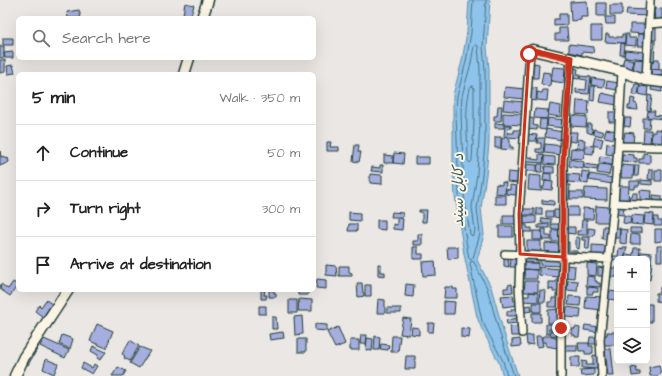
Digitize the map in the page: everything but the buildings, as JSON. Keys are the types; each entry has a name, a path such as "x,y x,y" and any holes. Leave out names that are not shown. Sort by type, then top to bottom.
{"street":[{"path":"203,16 208,0"},
{"path":"646,80 650,0"},
{"path":"649,24 662,23"},
{"path":"522,333 519,287 519,214 530,51 533,50 622,71 646,80 662,82"},
{"path":"561,376 563,162 570,59"},
{"path":"185,72 188,60"},
{"path":"602,376 600,340 614,203 622,71"},
{"path":"618,146 662,146"},
{"path":"614,203 662,205"},
{"path":"505,254 609,259"},
{"path":"15,376 24,357 67,292"}],"highlighted area":[{"path":"533,50 571,59 563,162 563,257 520,254 519,214 529,54"}],"water":[{"name":"د کابل سيند","path":"469,0 490,0 487,47 489,69 489,143 481,208 484,235 477,260 491,287 518,376 503,376 499,363 477,317 464,254 455,196 453,169 453,95 462,61 467,32"}],"route":[{"path":"529,54 530,51 533,50 570,59 563,162 561,328"}]}
